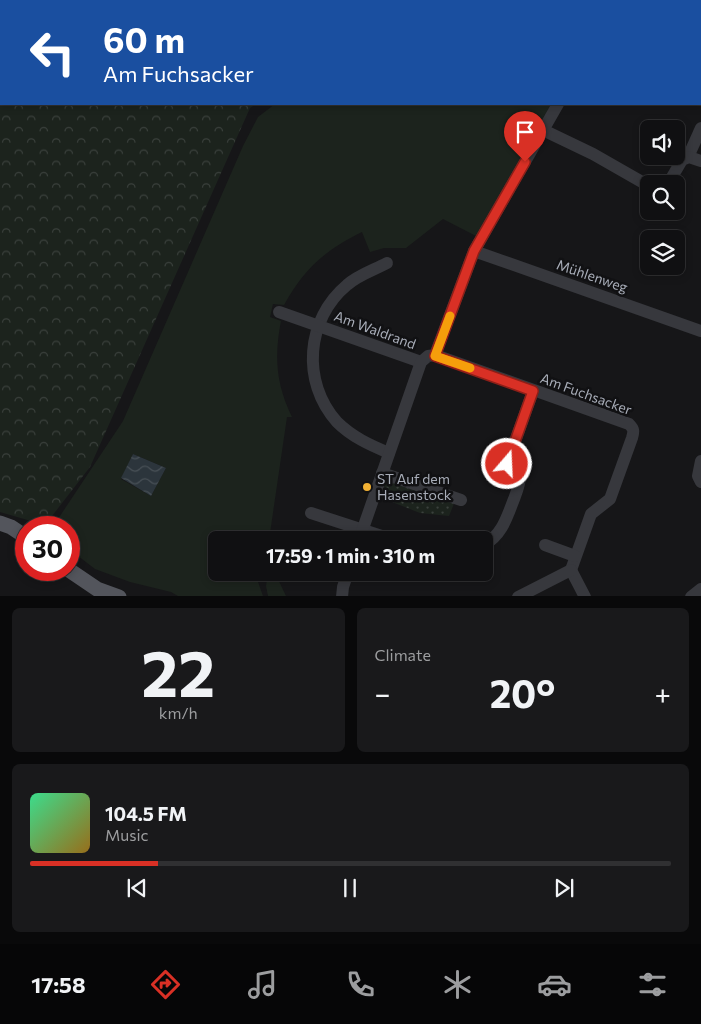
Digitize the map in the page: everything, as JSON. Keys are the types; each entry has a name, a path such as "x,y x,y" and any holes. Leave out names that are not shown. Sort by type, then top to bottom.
{"main road":[{"path":"0,523 15,529"},
{"path":"80,577 97,589 119,596"}],"street":[{"path":"362,531 421,362 428,356 435,356 474,251 557,105"},
{"path":"673,175 682,160 688,157 701,128"},
{"path":"543,130 593,154 640,181"},
{"path":"688,157 701,161"},
{"name":"Mühlenweg","path":"474,251 701,331"},
{"name":"Am Waldrand","path":"387,263 347,284 326,309 312,345 316,384 337,421 359,440 390,453"},
{"name":"Am Waldrand","path":"279,312 421,362"},
{"name":"Am Fuchsacker","path":"435,356 629,424 633,428 634,432 615,488 610,499 591,514 571,570"},
{"path":"493,538 505,524 518,488 520,476 518,472 508,467 507,464 533,391"},
{"path":"701,460 698,476 701,482"},
{"path":"382,473 461,500"},
{"path":"311,513 352,531"},
{"path":"545,545 575,556"},
{"path":"518,596 571,570 585,596"},
{"path":"342,596 345,581"},
{"path":"691,596 701,589"}],"green space":[{"path":"0,105 254,105 250,108 90,467 52,516 15,516 0,512"},
{"path":"274,105 550,105 476,236 443,219 406,248 384,248 370,252 362,232 337,246 317,262 299,281 284,305 273,304 270,317 281,321 277,358 280,382 292,417 287,417 270,531 208,531 208,581 258,581 263,596 178,596 171,592 130,582 95,569 80,557 80,516 60,516 123,421 243,146 258,117","holes":["133,454 166,468 151,496 121,479"]},
{"path":"383,476 455,501 449,516 420,513 377,496"},
{"path":"267,581 279,581 286,596 268,596"}],"water":[{"path":"133,454 166,468 151,496 121,478"}],"slow traffic":[{"path":"450,316 435,356 470,368"}],"place":[{"name":"ST Auf dem Hasenstock","path":"367,487"}],"route":[{"path":"507,464 533,391 435,356 474,251 525,162"}]}
